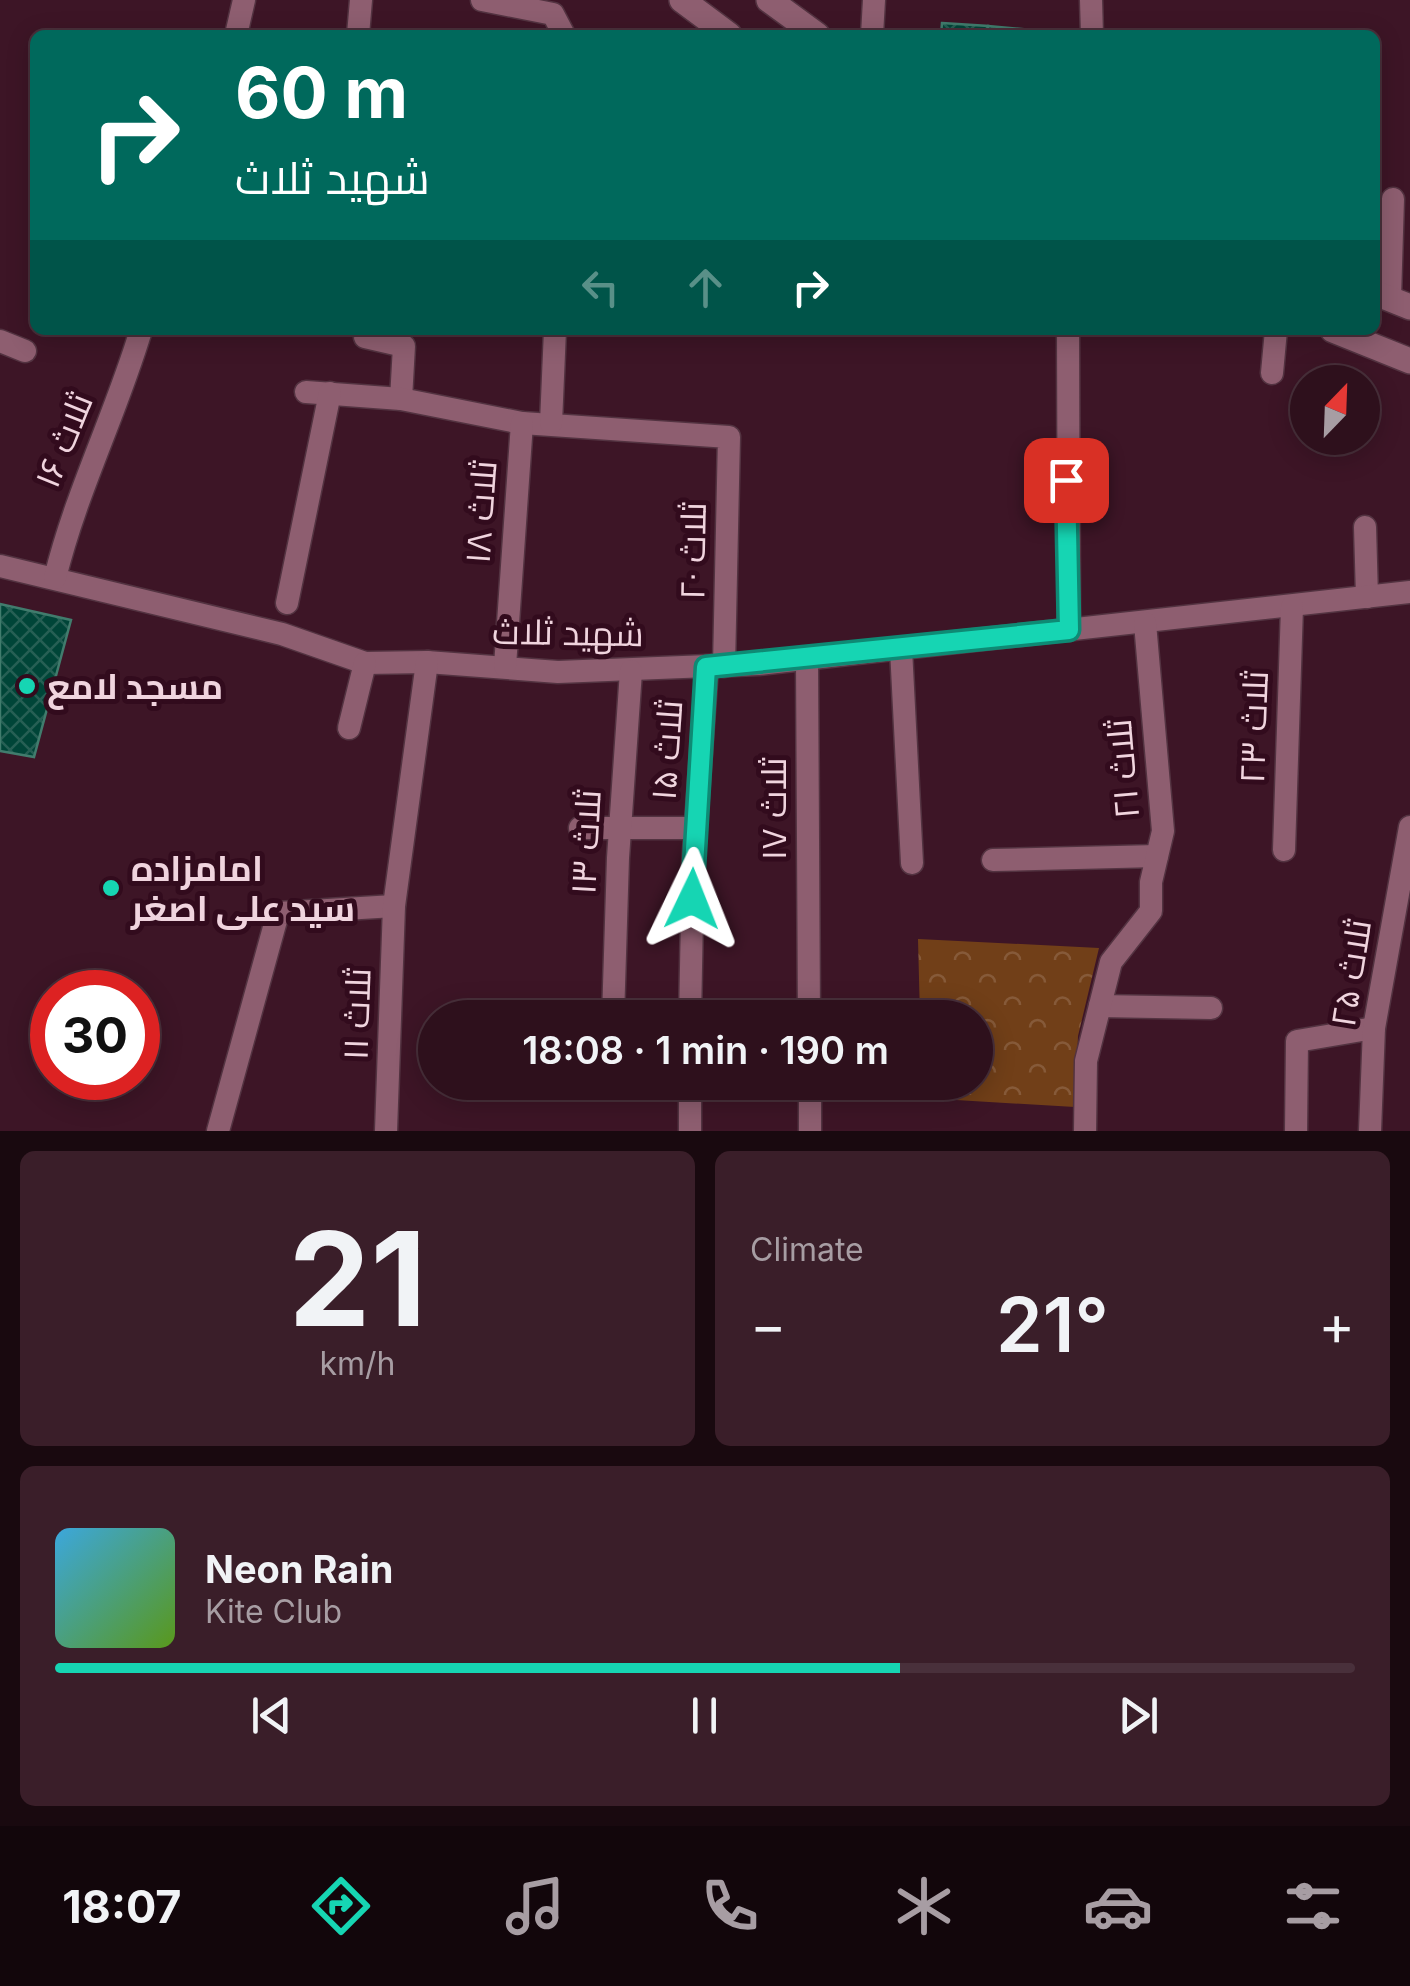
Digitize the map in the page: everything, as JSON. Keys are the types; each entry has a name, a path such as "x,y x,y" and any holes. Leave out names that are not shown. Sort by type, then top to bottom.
{"street":[{"path":"237,30 244,0"},
{"path":"359,30 362,0"},
{"path":"482,0 522,4 554,14 562,30"},
{"path":"682,0 722,30"},
{"path":"769,0 810,30"},
{"path":"872,30 874,0"},
{"path":"1091,0 1092,30"},
{"path":"1392,299 1393,200"},
{"name":"ثلاث ۱۶","path":"55,578 71,511 139,335"},
{"path":"306,392 401,399 522,423 552,423 551,346 554,335"},
{"path":"1068,335 1069,630"},
{"path":"1272,373 1276,335"},
{"path":"1345,335 1410,361"},
{"path":"365,337 404,346 401,399"},
{"path":"0,341 25,352"},
{"path":"287,603 330,394"},
{"name":"ثلاث ۱۸","path":"505,666 522,423"},
{"name":"ثلاث ۲۰","path":"552,423 730,437 715,667"},
{"path":"1366,527 1367,597"},
{"name":"شهید ثلاث","path":"0,566 282,634 365,663 427,662 558,672 715,667 806,659 1410,592"},
{"name":"ثلاث ۲۳","path":"1284,850 1292,607"},
{"name":"ثلاث ۲۱","path":"1085,1131 1086,1061 1111,962 1152,911 1151,882 1163,831 1145,623"},
{"path":"901,649 912,863"},
{"name":"ثلاث ۱۷","path":"806,659 809,1000"},
{"name":"ثلاث ۱۱","path":"386,1131 394,906 427,662"},
{"path":"349,728 365,663"},
{"name":"ثلاث ۱۵","path":"690,1000 695,828 715,667"},
{"name":"ثلاث ۱۳","path":"614,1000 631,671"},
{"name":"ثلاث ۲۵","path":"1370,1131 1374,1028 1401,936 1410,827"},
{"path":"580,828 695,828"},
{"path":"993,860 1157,856"},
{"path":"218,1131 278,913 394,906"},
{"path":"1100,1006 1212,1008"},
{"path":"1296,1131 1297,1041 1374,1028"},
{"path":"690,1100 690,1131"},
{"path":"810,1100 810,1131"}],"green space":[{"path":"918,939 1099,948 1078,1036 1075,1107 957,1100 993,1100 993,1000 920,1000"}],"building":[{"path":"942,23 988,26 988,30 941,30"},
{"path":"988,26 1034,30 988,30"},
{"name":"مسجد لامع","path":"0,604 71,620 34,757 0,751"}],"place":[{"name":"مسجد لامع","path":"27,686"},
{"name":"امامزاده سید علی اصغر","path":"111,888"}],"route":[{"path":"692,899 706,667 1069,630 1066,480"}]}
